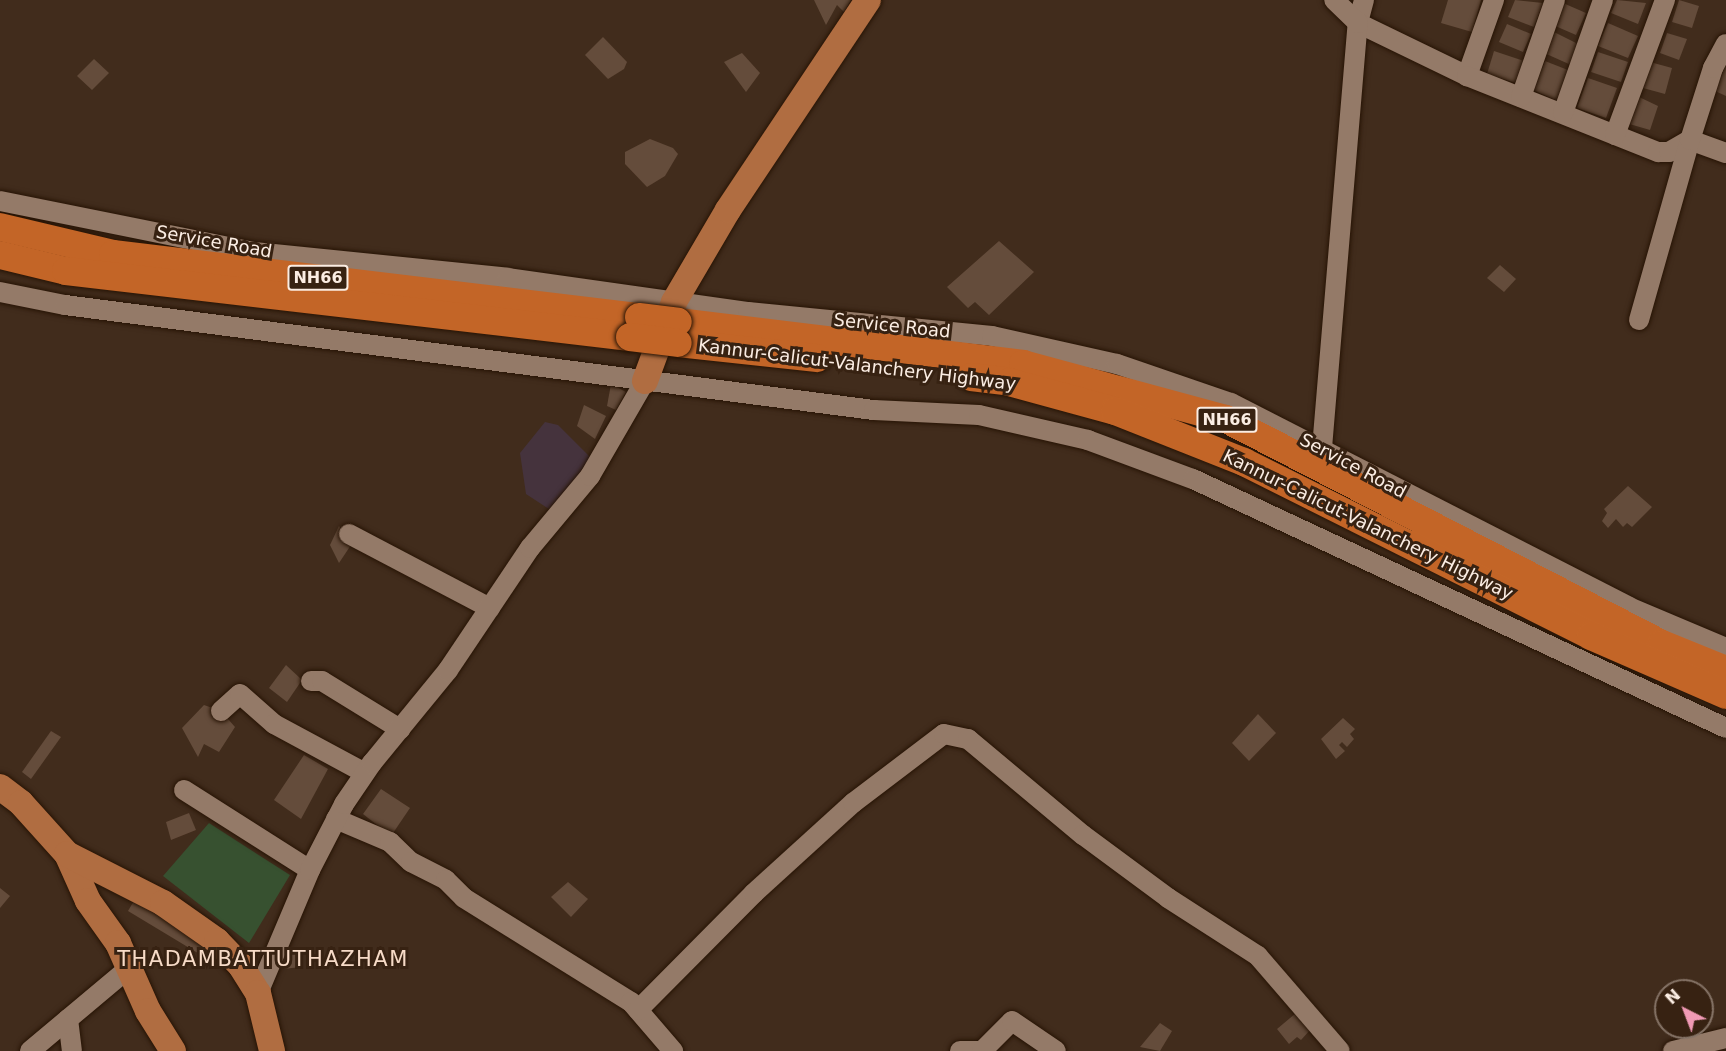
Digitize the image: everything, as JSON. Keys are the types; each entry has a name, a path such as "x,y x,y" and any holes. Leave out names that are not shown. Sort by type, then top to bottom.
{"highway":[{"name":"NH66","path":"0,227 113,254 634,327"},
{"name":"Kannur-Calicut-Valanchery Highway","path":"0,255 66,271 634,327 677,322 1009,382 1115,411 1244,462 1591,636 1726,695"},
{"name":"NH66","path":"677,322 1023,364 1226,419 1662,644 1726,670"}],"main road":[{"path":"645,381 677,322 735,200 868,0"},
{"path":"0,787 21,803 67,854 88,901 118,943 173,1051"},
{"path":"67,854 164,903 217,941 241,966 258,993 272,1051"}],"street":[{"path":"1334,0 1358,24 1467,76 1658,152 1670,152 1690,140"},
{"path":"1322,448 1358,24 1364,0"},
{"path":"1467,76 1494,0"},
{"path":"1521,97 1555,0"},
{"path":"1563,113 1603,0"},
{"path":"1615,135 1665,0"},
{"path":"1639,320 1690,140 1713,68 1726,44"},
{"path":"1690,140 1726,153"},
{"name":"Service Road","path":"0,201 254,252 508,278 677,322 992,336 1106,361 1231,403 1629,607 1726,648"},
{"path":"0,292 65,305 525,362 645,381 874,410 979,415 1089,440 1193,479 1726,728"},
{"path":"258,993 310,870 336,819 365,773 448,670 530,548 590,476 645,381"},
{"path":"349,534 490,608"},
{"path":"311,681 322,681 400,729"},
{"path":"221,711 240,694 274,724 365,773"},
{"path":"638,1010 754,893 853,803 944,734 968,739 1083,835 1168,898 1258,956 1340,1051"},
{"path":"183,790 310,870"},
{"path":"336,819 390,842 411,862 446,880 464,898 638,1010 673,1051"},
{"path":"30,1051 129,968"},
{"path":"68,1019 72,1051"},
{"path":"960,1051 981,1051 1012,1021 1056,1051"},
{"path":"1674,1051 1726,1038"}],"shaded area":[{"path":"545,422 558,425 591,458 555,513 526,494 520,453"}],"green space":[{"path":"209,823 290,875 249,943 163,876"}],"building":[{"path":"814,0 851,0 844,12 837,5 826,25"},
{"path":"1448,0 1481,0 1472,32 1441,23"},
{"path":"1515,0 1543,3 1534,27 1508,17"},
{"path":"1617,0 1646,3 1638,24 1611,13"},
{"path":"1679,0 1699,6 1692,28 1672,22"},
{"path":"1563,3 1586,13 1576,35 1553,25"},
{"path":"1608,23 1638,36 1628,58 1598,46"},
{"path":"1507,24 1531,34 1523,52 1499,42"},
{"path":"1552,31 1580,45 1571,65 1542,52"},
{"path":"1667,33 1687,39 1679,60 1660,53"},
{"path":"603,37 627,62 624,69 608,79 585,55"},
{"path":"1494,51 1524,61 1516,83 1487,74"},
{"path":"1598,52 1628,62 1621,82 1591,72"},
{"path":"742,53 760,73 746,92 724,62"},
{"path":"94,59 109,73 92,90 77,76"},
{"path":"1545,61 1573,72 1560,102 1533,90"},
{"path":"1650,62 1672,68 1665,94 1643,88"},
{"path":"1726,64 1726,96 1715,91"},
{"path":"1588,78 1617,88 1606,118 1577,108"},
{"path":"1637,96 1658,106 1650,130 1626,123"},
{"path":"650,139 673,148 678,154 665,176 647,187 625,164 625,152"},
{"path":"999,241 1034,272 989,315 975,302 968,308 947,287"},
{"path":"1500,265 1516,279 1504,292 1487,278"},
{"path":"611,384 626,392 616,410 607,406"},
{"path":"584,405 606,416 595,439 577,426"},
{"path":"1628,486 1652,507 1632,527 1627,523 1623,527 1616,519 1608,528 1602,521 1607,513 1604,509"},
{"path":"339,526 351,545 339,563 330,545"},
{"path":"286,665 302,680 287,702 269,688"},
{"path":"204,705 221,711 235,727 219,752 204,744 198,757 182,728"},
{"path":"1258,714 1276,733 1249,761 1232,743"},
{"path":"1343,718 1355,729 1350,734 1354,739 1347,747 1342,742 1339,745 1345,751 1336,759 1321,739"},
{"path":"51,731 61,737 31,779 22,772"},
{"path":"304,755 328,769 301,819 274,800"},
{"path":"381,789 410,808 391,836 363,814"},
{"path":"189,813 196,830 171,840 166,822"},
{"path":"568,882 588,899 571,917 551,897"},
{"path":"0,888 10,896 0,908"},
{"path":"135,899 213,946 206,958 128,911"},
{"path":"299,948 301,967 283,969 280,949"},
{"path":"1296,1013 1311,1029 1301,1040 1297,1037 1289,1044 1277,1029"},
{"path":"1160,1023 1172,1031 1160,1051 1140,1047"}],"district":[{"name":"THADAMBATTUTHAZHAM","path":"263,959"}]}
